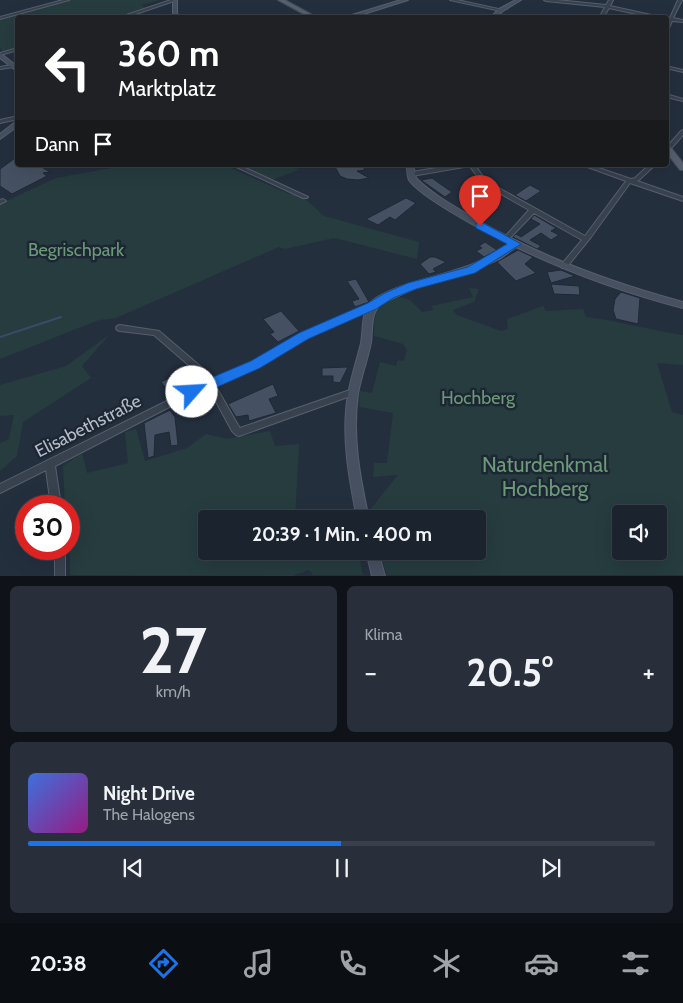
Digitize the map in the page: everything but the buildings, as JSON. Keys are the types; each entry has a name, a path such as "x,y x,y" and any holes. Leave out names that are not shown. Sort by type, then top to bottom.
{"main road":[{"path":"175,0 176,15"},
{"path":"281,0 312,15"},
{"path":"353,15 406,0"},
{"path":"495,15 519,0"},
{"path":"0,55 15,68"},
{"path":"0,137 15,124"},
{"path":"669,150 683,168"},
{"path":"410,167 414,181 505,240 564,266 635,292 683,305"},
{"name":"Elisabethstraße","path":"372,306 412,286 472,270 515,244"},
{"path":"361,510 350,450 353,392 366,339 368,314 372,306"},
{"path":"375,560 379,576"}],"street":[{"path":"0,18 67,0"},
{"path":"128,15 175,0"},
{"path":"452,0 501,10"},
{"path":"546,0 606,6 650,15"},
{"path":"602,15 611,0"},
{"path":"669,24 680,0"},
{"path":"678,6 683,7"},
{"path":"669,19 683,22"},
{"path":"0,55 15,50"},
{"path":"0,68 15,68"},
{"path":"669,68 683,71"},
{"path":"669,96 683,100"},
{"path":"0,122 15,118"},
{"path":"669,146 683,132"},
{"path":"239,167 305,197"},
{"path":"412,174 452,167"},
{"path":"473,167 484,182 532,211 585,239"},
{"path":"591,167 683,199"},
{"path":"564,266 578,251 628,182 650,167"},
{"path":"505,240 532,211"},
{"name":"Elisabethstraße","path":"0,489 211,382 256,364 304,336 372,306"},
{"path":"120,328 156,332 211,382 235,428 239,432 353,392"},
{"path":"50,464 54,495"},
{"path":"60,560 60,576"}],"green space":[{"path":"71,0 159,0 142,5 145,8 121,15 15,15 15,48 2,52 0,47 0,19"},
{"name":"Begrischpark","path":"228,167 289,194 301,195 324,216 419,242 417,259 334,238 285,249 279,247 116,318 99,320 0,359 0,204 56,178 111,168"},
{"path":"243,167 297,167 294,168 301,169 272,180"},
{"path":"469,288 479,289 474,302 453,310 457,315 501,331 508,329 507,319 543,306 546,311 583,309 586,317 683,335 683,365 657,363 672,412 683,415 683,575 387,575 382,560 486,560 486,510 370,510 398,475 373,477 374,463 387,463 393,413 359,407 360,391 372,393 380,362 396,366 398,360 404,361 407,350 403,344 374,336 375,316 384,304 396,296 410,300 422,312 434,310 431,306 473,297"},
{"path":"109,335 82,366 91,378 23,422 17,456 0,471 0,443 9,439 14,415 0,416 0,385 66,366"},
{"path":"136,429 145,461 187,448 206,434 227,439 270,431 275,446 299,444 295,510 198,510 198,560 360,560 363,575 313,575 309,570 293,576 70,575 70,560 80,560 80,495 64,495 63,466 82,453 87,473 128,463 125,432"}],"waterway":[{"path":"0,337 61,317"}],"route":[{"path":"192,392 256,364 304,336 372,306 389,296 412,286 452,276 483,265 515,244 480,226"}],"park label":[{"name":"Hochberg","path":"478,398"},
{"name":"Naturdenkmal Hochberg","path":"545,477"}]}
